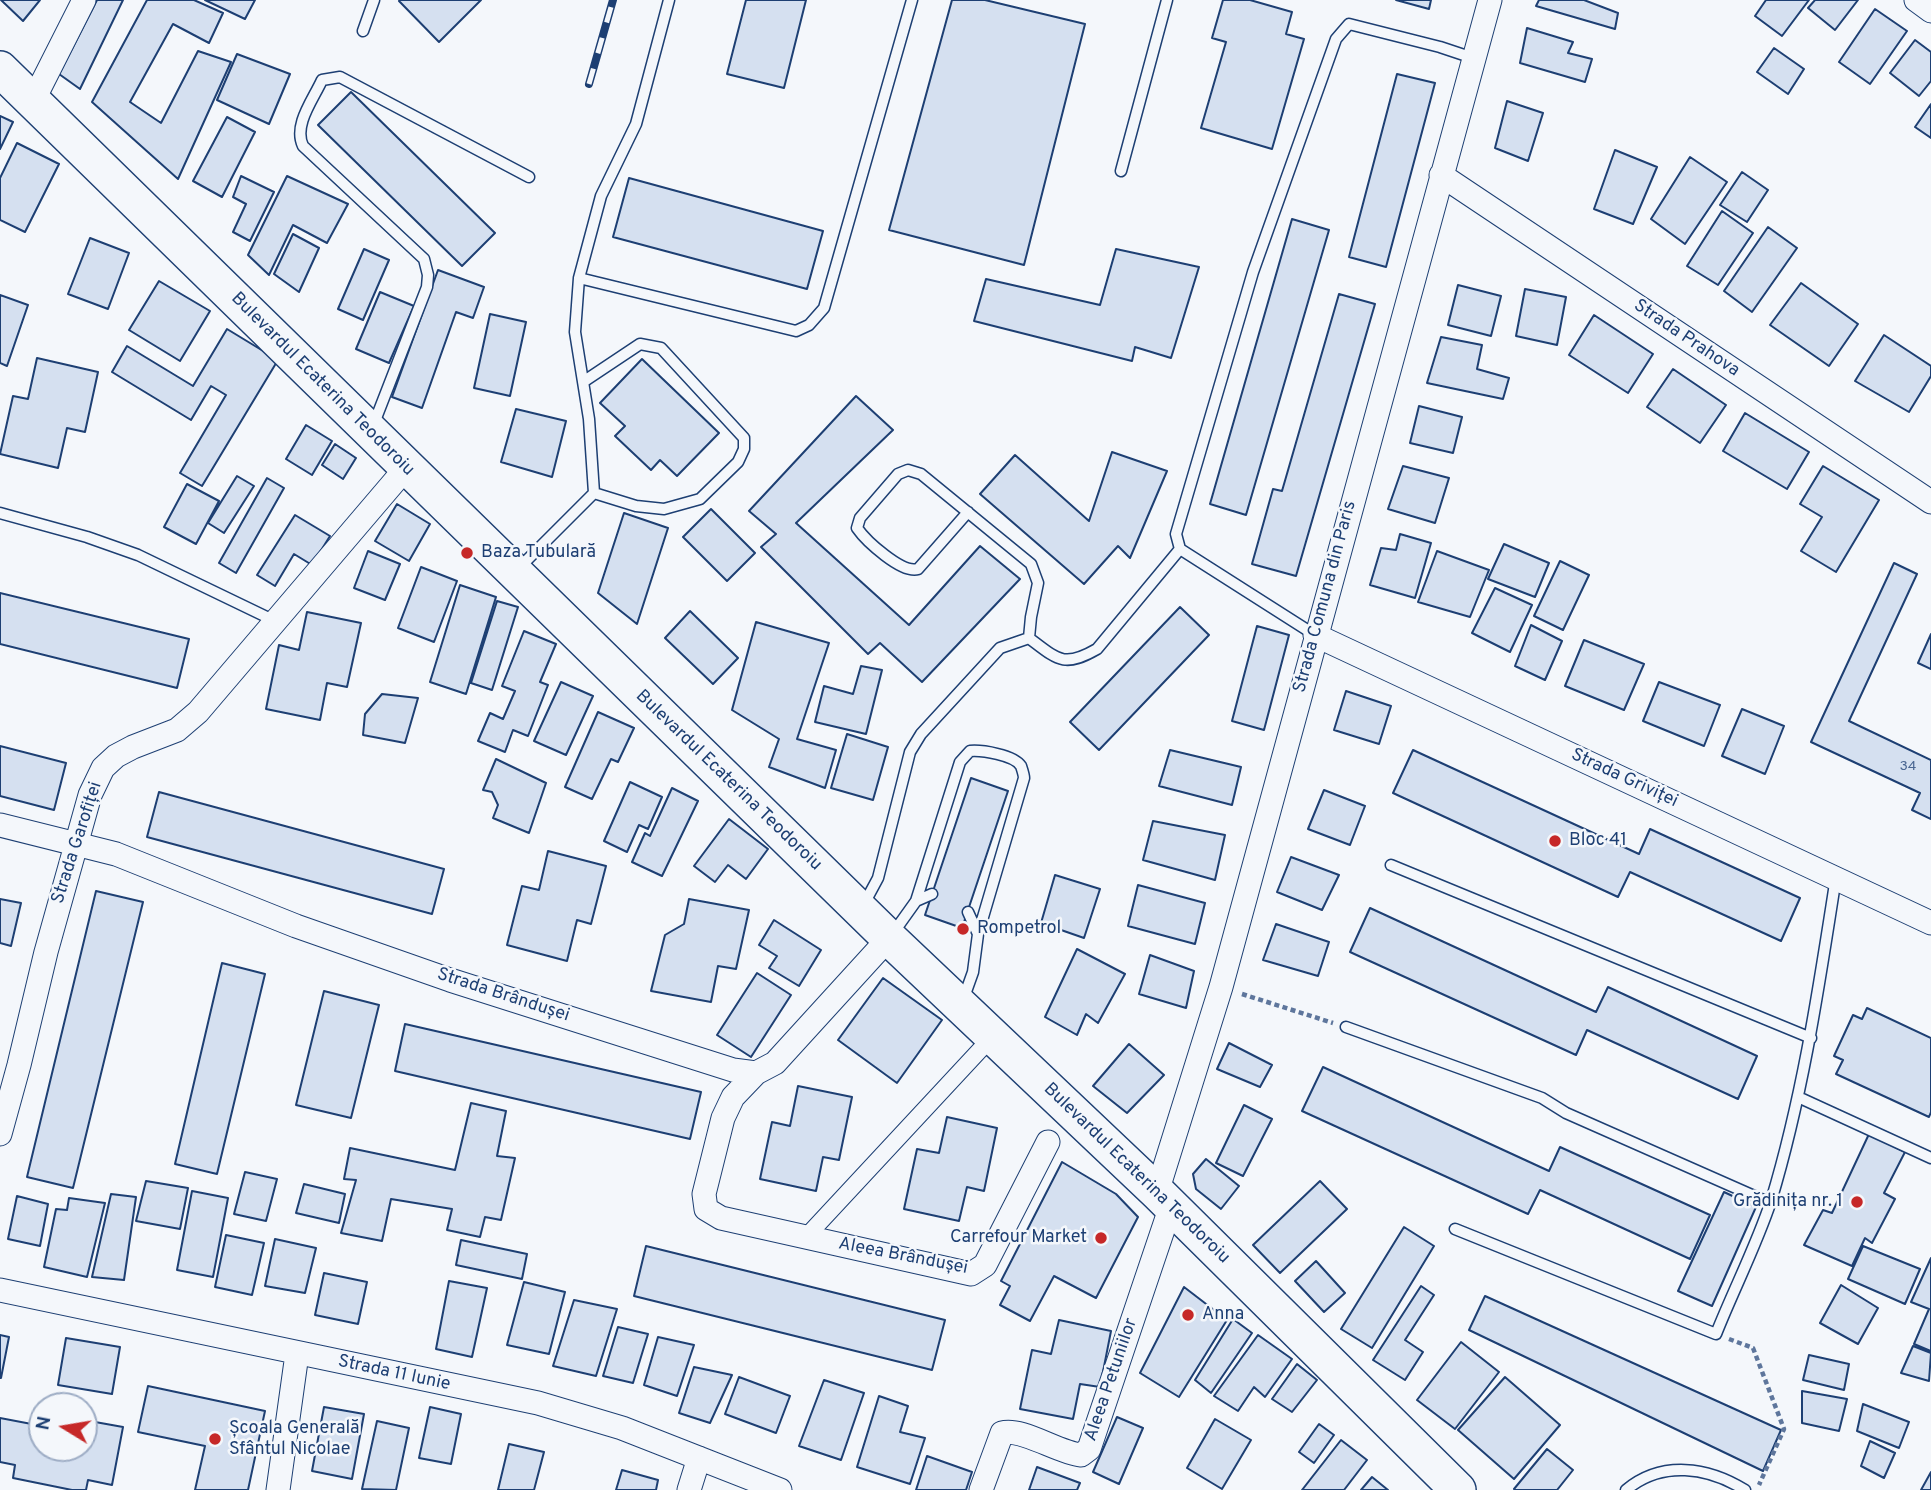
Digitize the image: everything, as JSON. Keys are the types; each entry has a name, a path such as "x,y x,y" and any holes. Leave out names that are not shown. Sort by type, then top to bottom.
{"main road":[{"name":"Bulevardul Ecaterina Teodoroiu","path":"0,69 860,910 1164,1199 1458,1490"}],"street":[{"path":"33,101 84,0"},
{"name":"Strada Comuna din Paris","path":"1164,1199 1315,635 1490,0"},
{"path":"1916,0 1931,11"},
{"name":"Strada Prahova","path":"1441,175 1931,502"},
{"name":"Strada Garofiței","path":"0,1134 75,843 90,795 103,768 116,756 133,747 177,730 198,712 406,468"},
{"name":"Strada Griviței","path":"1315,635 1931,923"},
{"name":"Strada Brândușei","path":"0,825 116,854 296,926 450,980 733,1070 756,1073"},
{"path":"756,1073 775,1063 889,938"},
{"name":"Aleea Brândușei","path":"806,1237 992,1037"},
{"name":"Aleea Brândușei","path":"756,1073 733,1097 723,1118 704,1194 706,1209 721,1218 971,1274 985,1265 1048,1142"},
{"name":"Aleea Petuniilor","path":"981,1490 1002,1433 1015,1432 1070,1454 1082,1455 1089,1449 1164,1199"},
{"name":"Strada 11 Iunie","path":"0,1290 538,1403 621,1428 779,1490"},
{"path":"278,1490 297,1354"},
{"path":"689,1490 699,1458"}],"lane":[{"path":"363,31 374,0"},
{"path":"514,573 594,493 589,419 575,332 579,278 601,196 636,124 669,0"},
{"path":"579,278 796,331 809,325 824,308 912,0"},
{"path":"1121,171 1167,0"},
{"path":"1315,635 1180,549 1176,534 1253,272 1336,39 1349,24 1473,58"},
{"path":"371,432 427,287 428,275 424,259 303,146 299,139 299,129 322,80 340,78 529,177"},
{"path":"583,382 640,344 661,348 744,438 744,449 738,462 700,499 664,509 636,506 594,493"},
{"path":"968,512 918,569 912,571 901,567 862,536 857,528 860,518 898,474 908,470 921,474 968,512 1031,564 1038,583 1030,638"},
{"path":"0,513 87,537 138,555 275,621"},
{"path":"1030,638 1065,661 1079,660 1097,649 1180,549"},
{"path":"860,910 878,878 910,752 921,734 1000,648 1030,638"},
{"path":"889,938 916,901 960,762 970,751 983,750 1016,761 1022,767 1024,778 978,934 973,972 961,1006"},
{"path":"1391,865 1811,1038"},
{"path":"1455,1229 1716,1334 1770,1203 1798,1097 1811,1038 1836,877"},
{"path":"916,901 932,894"},
{"path":"968,912 978,934"},
{"path":"1346,1027 1542,1098 1566,1113 1770,1203"},
{"path":"1798,1097 1931,1158"},
{"path":"1626,1490 1656,1473 1682,1468 1728,1479 1745,1490"}],"path":[{"path":"1221,987 1346,1027"},
{"path":"1716,1334 1753,1348 1784,1429 1757,1490"}],"building":[{"path":"1,0 40,0 23,21"},
{"path":"97,0 123,0 80,89 59,74"},
{"path":"147,0 194,0 223,13 209,43 173,24 130,102 161,123 198,51 231,62 178,179 92,102"},
{"path":"205,0 255,0 245,19"},
{"path":"400,0 481,0 439,42"},
{"path":"746,0 806,0 784,88 727,74"},
{"path":"952,0 985,0 1085,24 1024,265 889,230"},
{"path":"1223,0 1250,0 1292,12 1286,34 1304,39 1272,149 1201,128 1226,42 1212,38"},
{"path":"1396,0 1431,0 1429,9"},
{"path":"1539,0 1584,0 1618,13 1615,29 1536,6"},
{"path":"1766,0 1809,0 1782,36 1755,16"},
{"path":"1815,0 1858,0 1835,30 1808,8"},
{"path":"1875,9 1907,31 1870,84 1839,62"},
{"path":"1527,28 1573,42 1568,53 1592,59 1585,82 1520,63"},
{"path":"1915,40 1931,52 1931,81 1919,96 1890,73"},
{"path":"1774,48 1804,69 1788,94 1757,72"},
{"path":"237,54 290,74 269,124 217,100"},
{"path":"1397,74 1435,83 1386,267 1349,257"},
{"path":"351,92 495,233 462,266 318,125"},
{"path":"1507,101 1543,113 1528,161 1495,148"},
{"path":"1931,104 1931,138 1915,127"},
{"path":"0,116 13,122 0,149"},
{"path":"227,117 255,132 222,197 193,181"},
{"path":"17,143 59,164 25,232 0,220 0,178"},
{"path":"1615,150 1657,167 1633,224 1594,209"},
{"path":"1690,157 1727,182 1685,244 1651,219"},
{"path":"1742,172 1768,190 1747,222 1720,205"},
{"path":"241,176 274,192 250,241 233,232 246,204 233,197"},
{"path":"287,176 348,204 327,243 293,225 269,275 248,255"},
{"path":"629,178 823,231 807,289 613,237"},
{"path":"1722,211 1753,233 1718,285 1687,266"},
{"path":"1292,219 1329,230 1246,515 1210,504"},
{"path":"1768,227 1797,248 1752,312 1724,291"},
{"path":"293,234 319,248 299,292 274,274"},
{"path":"90,238 129,253 108,309 68,294"},
{"path":"364,249 389,260 363,320 338,309"},
{"path":"1116,249 1199,267 1171,358 1135,347 1132,361 974,321 986,279 1100,305"},
{"path":"438,270 484,287 473,318 456,312 422,408 392,397"},
{"path":"159,281 210,311 180,361 129,330"},
{"path":"1801,283 1858,324 1829,366 1770,325"},
{"path":"1458,285 1501,296 1491,336 1448,325"},
{"path":"1525,289 1566,297 1557,345 1516,336"},
{"path":"380,292 414,306 389,363 356,349"},
{"path":"1339,294 1375,304 1296,576 1252,564 1273,489 1282,491"},
{"path":"0,295 28,305 7,366 0,363"},
{"path":"490,314 526,322 510,396 474,388"},
{"path":"1594,315 1653,354 1628,393 1569,355"},
{"path":"227,329 278,360 202,486 180,473 226,395 211,386 191,420 112,372 127,346 193,386"},
{"path":"1884,335 1931,366 1931,376 1909,412 1855,381"},
{"path":"1441,337 1482,345 1477,369 1509,378 1503,399 1427,383"},
{"path":"37,358 98,372 85,432 67,428 58,468 0,454 13,396 28,399"},
{"path":"642,359 719,433 677,476 660,460 651,470 615,436 625,426 600,403"},
{"path":"1673,369 1726,405 1700,443 1647,407"},
{"path":"856,396 893,430 796,523 909,625 980,546 1020,579 922,682 880,643 868,654 761,547 776,534 749,511"},
{"path":"1419,406 1462,417 1453,453 1410,443"},
{"path":"516,409 566,421 552,477 501,462"},
{"path":"1745,413 1809,452 1787,489 1723,451"},
{"path":"306,425 332,441 312,475 286,459"},
{"path":"335,444 356,458 343,479 322,465"},
{"path":"1112,452 1167,471 1130,558 1118,546 1084,584 980,494 1015,455 1089,521"},
{"path":"1403,466 1449,478 1435,523 1388,509"},
{"path":"1823,466 1879,500 1836,572 1801,551 1822,517 1800,504"},
{"path":"237,476 254,486 224,533 208,523"},
{"path":"267,478 284,488 236,573 219,563"},
{"path":"187,484 219,501 196,544 164,527"},
{"path":"397,504 430,524 409,561 375,541"},
{"path":"711,509 755,553 727,581 683,537"},
{"path":"624,513 668,528 637,624 598,593"},
{"path":"295,515 330,536 312,565 294,554 275,586 257,575"},
{"path":"1400,534 1431,543 1415,598 1370,585 1381,548 1396,550"},
{"path":"1504,544 1549,563 1535,597 1488,579"},
{"path":"368,551 400,564 385,600 354,588"},
{"path":"1437,551 1489,570 1470,617 1418,602"},
{"path":"1560,561 1589,575 1563,630 1534,616"},
{"path":"1894,563 1917,574 1849,721 1931,760 1931,819 1912,810 1920,793 1811,742"},
{"path":"421,567 457,581 434,642 398,628"},
{"path":"460,585 496,597 466,694 430,682"},
{"path":"1495,588 1532,605 1510,652 1472,633"},
{"path":"0,593 189,639 177,688 0,644"},
{"path":"497,601 518,607 492,690 471,683"},
{"path":"1180,607 1209,635 1099,750 1070,722"},
{"path":"690,611 738,658 713,684 665,638"},
{"path":"307,612 361,623 347,687 327,683 320,720 266,709 279,645 299,650"},
{"path":"756,622 829,643 797,739 836,750 825,788 769,767 779,739 732,710"},
{"path":"1531,625 1562,641 1545,680 1515,666"},
{"path":"1257,626 1289,635 1264,730 1232,721"},
{"path":"524,631 556,644 540,682 548,685 528,736 513,730 505,752 478,741 490,713 503,719 515,691 502,686"},
{"path":"1931,634 1931,669 1918,663"},
{"path":"1584,640 1644,664 1624,710 1565,686"},
{"path":"861,666 882,670 866,734 815,722 824,686 853,694"},
{"path":"561,682 593,696 566,755 534,741"},
{"path":"1659,682 1720,705 1704,746 1643,721"},
{"path":"1346,691 1391,706 1379,744 1334,730"},
{"path":"382,694 418,698 405,743 363,735 365,714"},
{"path":"1742,709 1784,726 1765,774 1722,756"},
{"path":"598,712 634,728 618,762 611,759 592,799 565,787"},
{"path":"847,734 888,747 873,800 831,788"},
{"path":"0,746 66,763 54,810 0,796"},
{"path":"1170,750 1241,767 1232,805 1159,786"},
{"name":"Bloc 41","path":"1413,750 1639,854 1650,829 1800,898 1781,941 1630,872 1618,897 1393,793"},
{"path":"496,759 546,783 529,833 493,818 498,805 492,792 483,790"},
{"path":"971,778 1008,791 962,928 925,915"},
{"path":"630,782 662,797 648,829 639,825 627,852 604,841"},
{"path":"672,788 698,801 662,876 632,862 645,833 650,836"},
{"path":"1324,790 1365,806 1350,845 1308,829"},
{"path":"159,792 444,869 432,914 147,837"},
{"path":"729,819 768,849 746,879 728,865 715,882 694,866"},
{"path":"1153,821 1225,835 1215,880 1143,860"},
{"path":"548,851 606,866 591,924 577,920 567,961 507,945 522,886 539,890"},
{"path":"1291,857 1339,875 1322,910 1277,892"},
{"path":"1055,875 1100,889 1084,938 1041,923"},
{"path":"1138,885 1205,903 1195,944 1128,926"},
{"path":"96,891 143,902 73,1188 27,1177"},
{"path":"0,899 21,903 11,946 0,943"},
{"path":"689,899 749,910 736,969 718,966 711,1002 651,991 665,935 684,924"},
{"path":"1370,908 1596,1012 1608,987 1757,1056 1738,1099 1587,1030 1576,1055 1350,952"},
{"path":"774,920 821,950 799,986 769,968 777,956 759,945"},
{"path":"1276,924 1329,942 1318,976 1263,960"},
{"path":"1077,949 1125,974 1098,1023 1086,1014 1077,1035 1045,1017"},
{"path":"1150,955 1194,971 1186,1008 1139,994"},
{"path":"222,963 265,974 217,1174 175,1164"},
{"path":"757,973 791,995 751,1057 717,1035"},
{"path":"883,978 942,1020 897,1083 838,1040"},
{"path":"324,991 379,1005 351,1118 296,1105"},
{"path":"1867,1008 1931,1038 1929,1117 1836,1074 1843,1060 1834,1056 1853,1015 1862,1019"},
{"path":"405,1024 701,1092 690,1139 395,1071"},
{"path":"1229,1043 1272,1065 1260,1087 1217,1069"},
{"path":"1129,1044 1164,1075 1127,1113 1093,1086"},
{"path":"1323,1067 1549,1171 1560,1147 1710,1215 1690,1259 1540,1190 1528,1214 1302,1111"},
{"path":"798,1086 852,1097 839,1160 823,1157 816,1191 760,1179 772,1122 790,1126"},
{"path":"471,1103 506,1111 497,1156 515,1158 501,1220 485,1217 480,1237 447,1230 452,1209 391,1199 382,1241 341,1233 356,1180 344,1179 350,1148 455,1170"},
{"path":"1244,1105 1272,1119 1243,1176 1216,1163"},
{"path":"947,1117 997,1128 984,1191 967,1187 959,1221 904,1209 917,1149 939,1153"},
{"path":"1869,1134 1905,1152 1884,1193 1895,1199 1872,1243 1865,1238 1852,1266 1804,1245 1823,1210 1832,1213"},
{"path":"1206,1159 1239,1186 1221,1209 1196,1189 1193,1174"},
{"path":"1062,1162 1116,1194 1138,1217 1096,1298 1054,1276 1030,1321 1000,1305 1010,1286 1001,1281"},
{"path":"245,1172 277,1179 266,1221 234,1214"},
{"path":"146,1181 188,1188 180,1229 136,1221"},
{"path":"1320,1181 1347,1209 1280,1273 1253,1245"},
{"path":"304,1184 345,1194 339,1223 296,1213"},
{"path":"192,1191 228,1198 213,1277 177,1270"},
{"path":"1724,1192 1756,1207 1712,1306 1678,1291"},
{"path":"111,1194 136,1197 124,1280 92,1277"},
{"path":"17,1196 48,1204 40,1246 8,1239"},
{"path":"69,1198 105,1203 87,1277 44,1267 56,1209 67,1210"},
{"path":"1404,1227 1434,1246 1372,1348 1341,1329"},
{"path":"226,1235 264,1243 252,1295 215,1287"},
{"path":"275,1239 316,1248 305,1293 265,1286"},
{"path":"461,1240 527,1254 522,1279 456,1265"},
{"path":"646,1246 945,1320 932,1370 634,1296"},
{"path":"1863,1246 1920,1269 1905,1304 1848,1279"},
{"path":"1931,1258 1931,1351 1914,1344 1929,1309 1911,1302"},
{"path":"1316,1261 1345,1293 1324,1312 1295,1281"},
{"path":"324,1273 367,1282 358,1324 315,1315"},
{"path":"449,1281 487,1288 472,1357 436,1349"},
{"path":"524,1282 565,1292 549,1354 507,1345"},
{"path":"1841,1285 1878,1308 1858,1344 1820,1323"},
{"path":"1421,1286 1434,1295 1405,1340 1423,1352 1405,1380 1373,1360"},
{"path":"1184,1287 1227,1320 1179,1397 1140,1373"},
{"path":"1485,1296 1781,1430 1763,1471 1469,1330"},
{"path":"574,1300 617,1309 596,1376 553,1366"},
{"path":"1233,1319 1252,1333 1211,1393 1195,1380"},
{"path":"1059,1320 1111,1331 1100,1387 1080,1384 1073,1419 1020,1409 1032,1350 1051,1354"},
{"path":"618,1327 648,1334 633,1383 603,1376"},
{"path":"0,1335 9,1337 1,1378 0,1378"},
{"path":"1258,1335 1292,1359 1265,1397 1254,1387 1238,1411 1214,1396"},
{"path":"658,1337 694,1345 677,1396 644,1385"},
{"path":"66,1338 120,1347 112,1394 58,1385"},
{"path":"1461,1342 1499,1372 1455,1429 1417,1400"},
{"path":"1913,1346 1931,1353 1929,1381 1901,1373"},
{"path":"1809,1355 1849,1364 1844,1390 1803,1380"},
{"path":"1297,1364 1317,1380 1292,1412 1272,1399"},
{"path":"694,1367 732,1375 710,1423 679,1413"},
{"path":"739,1377 790,1396 776,1433 725,1414"},
{"path":"1505,1377 1560,1425 1514,1479 1458,1430"},
{"path":"824,1380 864,1393 841,1460 799,1446"},
{"name":"Școala Generală Sfântul Nicolae","path":"148,1386 265,1411 248,1490 195,1490 205,1446 138,1432"},
{"path":"1802,1391 1847,1399 1839,1431 1802,1423"},
{"path":"879,1396 908,1406 900,1432 925,1438 910,1484 857,1467"},
{"path":"1863,1404 1909,1422 1899,1448 1857,1431"},
{"path":"324,1407 364,1414 352,1479 312,1471"},
{"path":"430,1407 461,1414 451,1464 419,1458"},
{"path":"1117,1417 1143,1428 1119,1484 1093,1472"},
{"path":"0,1418 28,1423 28,1462 98,1462 98,1423 123,1427 112,1485 88,1480 86,1490 72,1490 13,1478 15,1465 0,1462"},
{"path":"1215,1419 1251,1440 1222,1489 1187,1468"},
{"path":"377,1421 409,1428 396,1490 362,1489"},
{"path":"1319,1424 1334,1435 1314,1463 1299,1452"},
{"path":"1341,1440 1367,1460 1344,1490 1302,1490"},
{"path":"1870,1441 1895,1453 1884,1478 1861,1466"},
{"path":"509,1444 544,1452 534,1490 498,1490"},
{"path":"1547,1449 1573,1470 1557,1490 1515,1490 1514,1489"},
{"path":"927,1456 972,1472 966,1490 916,1490"},
{"path":"1037,1467 1080,1483 1077,1490 1029,1490"},
{"path":"622,1470 658,1480 656,1490 616,1490"},
{"path":"1931,1472 1931,1490 1921,1490"},
{"path":"1372,1477 1388,1490 1361,1490"}],"railway":[{"path":"589,84 613,0"}],"place":[{"name":"Baza Tubulară","path":"467,553"},
{"name":"Bloc 41","path":"1555,841"},
{"name":"Rompetrol","path":"963,929"},
{"name":"Grădinița nr. 1","path":"1857,1202"},
{"name":"Carrefour Market","path":"1101,1238"},
{"name":"Anna","path":"1188,1315"},
{"name":"Școala Generală Sfântul Nicolae","path":"215,1439"}]}
